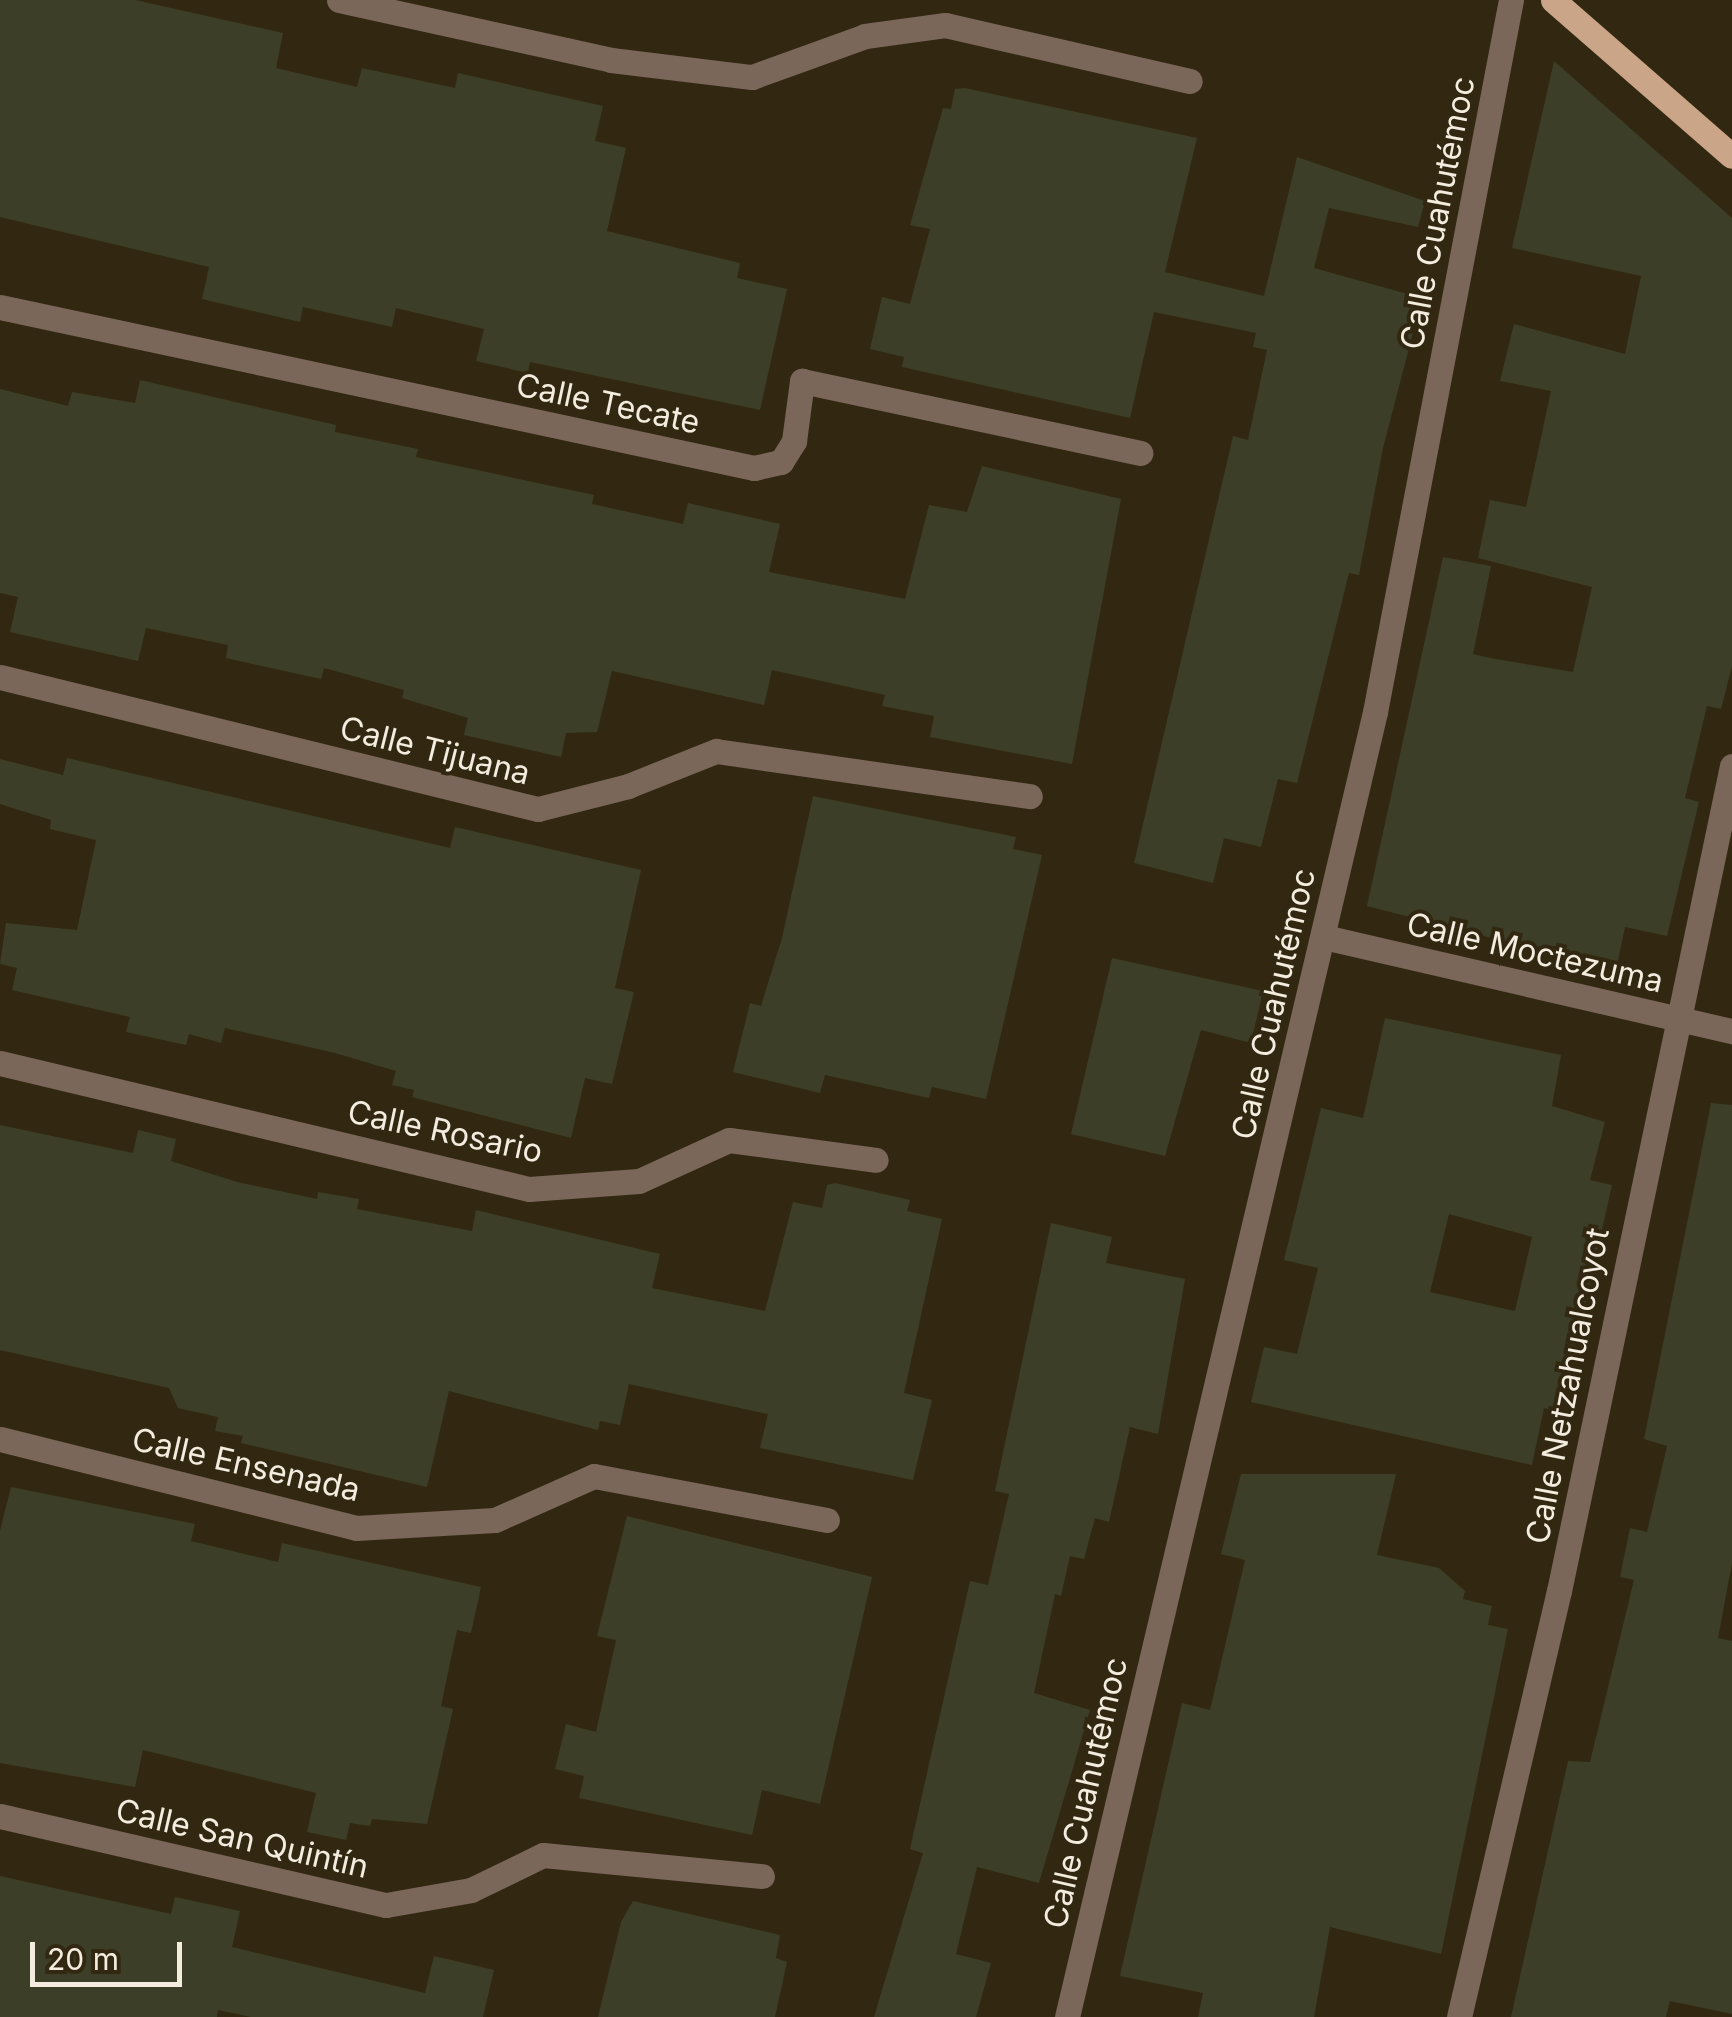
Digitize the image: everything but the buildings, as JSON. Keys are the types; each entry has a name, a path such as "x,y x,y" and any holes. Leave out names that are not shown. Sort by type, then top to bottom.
{"main road":[{"path":"1553,0 1732,156"}],"street":[{"path":"339,0 611,60 752,77 865,36 945,25 1190,81"},
{"name":"Calle Cuahutémoc","path":"1068,2017 1375,712 1512,0"},
{"name":"Calle Tecate","path":"0,307 754,468 781,462 794,441 802,381 1140,453"},
{"name":"Calle Tijuana","path":"0,677 538,809 628,786 716,751 1030,796"},
{"name":"Calle Netzahualcoyot","path":"1459,2017 1559,1591 1675,1019 1732,766"},
{"name":"Calle Moctezuma","path":"1324,937 1732,1031"},
{"name":"Calle Rosario","path":"0,1063 529,1189 638,1181 729,1140 876,1160"},
{"name":"Calle Ensenada","path":"0,1439 356,1528 495,1520 594,1476 828,1520"},
{"name":"Calle San Quintín","path":"0,1816 386,1905 471,1890 544,1855 762,1876"}]}
